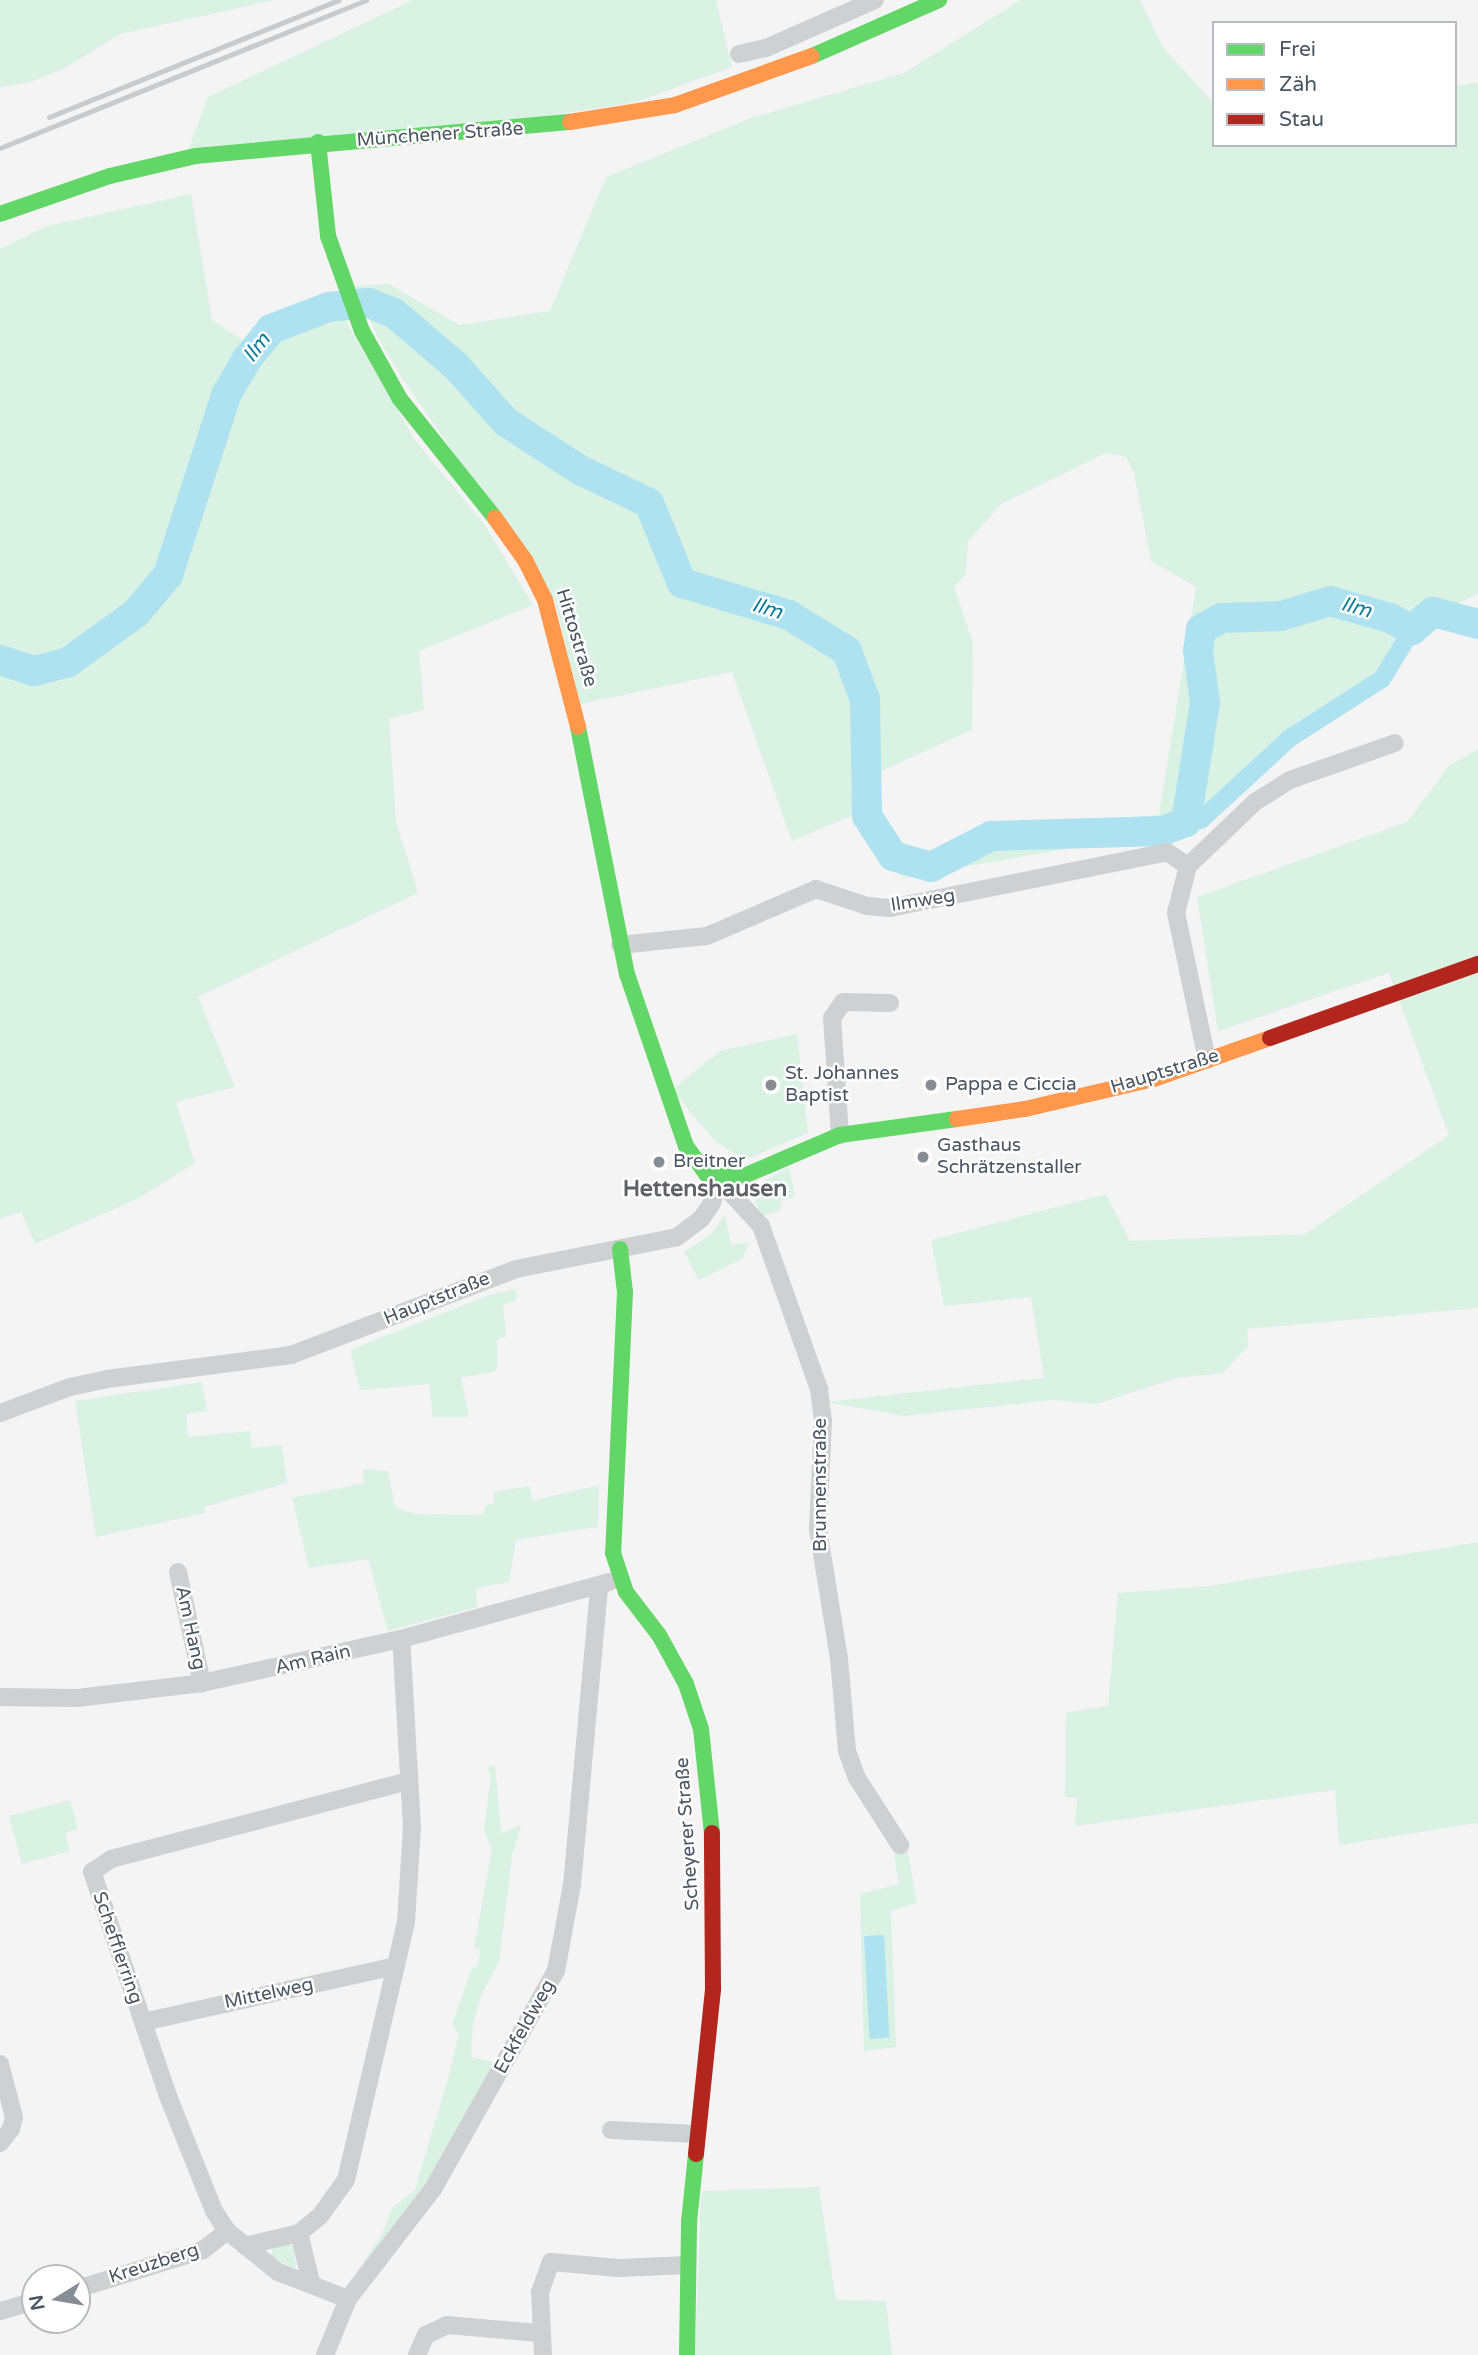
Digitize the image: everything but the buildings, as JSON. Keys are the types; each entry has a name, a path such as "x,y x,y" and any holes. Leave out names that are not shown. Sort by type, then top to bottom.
{"street":[{"name":"Münchener Straße","path":"0,214 110,176 195,156 318,142 523,130 634,114 740,84 939,0"},
{"path":"739,54 766,48 864,2 874,29"},
{"name":"Hittostraße","path":"318,142 328,236 340,279 362,331 400,399 490,510 524,560 545,600 572,694 620,945 686,1146 696,1164 718,1179"},
{"path":"1207,1060 1176,913 1188,866 1242,813 1290,780 1395,743"},
{"name":"Ilmweg","path":"620,945 707,936 816,889 867,906 890,908 1163,853 1188,866"},
{"name":"Hauptstraße","path":"0,1413 70,1387 107,1379 291,1355 516,1269 660,1242 689,1230 712,1203 718,1179 739,1178 840,1135 1025,1109 1154,1079 1478,964"},
{"path":"840,1135 832,1018 843,1002 890,1003"},
{"name":"Brunnenstraße","path":"718,1179 761,1226 819,1389 823,1421 818,1529 839,1658 847,1751 857,1778 900,1845"},
{"name":"Scheyerer Straße","path":"620,1249 625,1292 612,1528 619,1578 686,1684 709,1773 715,1936 696,2134 687,2265 687,2355"},
{"name":"Am Hang","path":"178,1572 202,1684"},
{"name":"Am Rain","path":"0,1697 77,1698 202,1684 401,1639 599,1587 619,1578"},
{"name":"Eckfeldweg","path":"325,2355 348,2299 433,2189 556,1971 575,1861 599,1587"},
{"path":"244,2246 299,2232 320,2216 345,2180 396,1966 412,1866 401,1639"},
{"name":"Schefflerring","path":"348,2299 311,2282 278,2272 227,2231 188,2152 92,1872 111,1859 408,1781"},
{"name":"Mittelweg","path":"143,2022 396,1966"},
{"path":"0,2064 14,2118 0,2143"},
{"path":"611,2130 696,2134"},
{"name":"Kreuzberg","path":"91,2284 204,2250 227,2231"},
{"path":"299,2232 311,2282"},
{"path":"543,2355 539,2333 540,2292 554,2261 605,2267 687,2265"},
{"path":"0,2311 21,2305"},
{"path":"417,2355 426,2335 447,2325 539,2333"}],"green space":[{"path":"0,0 275,0 120,34 65,68 34,81 0,87"},
{"path":"413,0 716,0 732,67 636,102 514,121 189,148 208,97"},
{"path":"1021,0 1140,0 1163,47 1212,102 1212,147 1457,147 1457,86 1478,83 1478,594 1419,622 1391,663 1294,726 1188,827 903,878 851,816 792,841 732,672 580,704 555,601 403,379 379,340 355,286 389,284 459,325 550,311 606,177 751,118 904,73","holes":["1106,453 1126,457 1134,473 1151,561 1196,587 1159,815 982,829 930,858 904,852 873,805 874,774 972,730 973,642 954,588 966,573 968,542 1001,504"]},
{"path":"191,194 212,320 247,343 345,320 415,440 485,525 533,605 419,651 424,710 389,719 396,822 418,893 198,997 235,1087 176,1102 195,1163 137,1199 35,1244 21,1212 0,1219 0,249 47,226"},
{"path":"1478,749 1478,1308 1247,1329 1248,1346 1223,1373 1176,1378 1097,1404 1054,1400 904,1416 826,1402 1044,1378 1031,1297 944,1306 931,1240 1106,1194 1130,1241 1305,1234 1449,1135 1389,973 1218,1031 1197,897 1407,822 1449,766"},
{"path":"797,1034 808,1133 745,1160 716,1142 672,1090 720,1051"},
{"path":"789,1167 795,1196 780,1202 781,1210 762,1217 750,1189"},
{"path":"725,1215 731,1245 749,1242 743,1258 699,1280 684,1252 710,1235"},
{"path":"516,1289 517,1300 503,1305 506,1336 497,1340 497,1371 461,1378 469,1417 433,1417 429,1384 360,1390 350,1350 489,1295"},
{"path":"202,1382 207,1411 186,1414 188,1437 250,1431 252,1448 282,1445 287,1483 204,1507 205,1513 96,1537 75,1401"},
{"path":"363,1469 388,1471 395,1507 415,1514 482,1515 487,1505 494,1503 494,1492 530,1486 532,1501 599,1485 598,1527 516,1540 509,1582 476,1588 477,1607 388,1631 368,1559 309,1568 292,1498 364,1483"},
{"path":"1478,1542 1478,1823 1339,1845 1335,1790 1075,1826 1077,1798 1065,1797 1066,1713 1108,1706 1118,1593 1209,1586"},
{"path":"495,1765 501,1833 521,1825 512,1856 499,1962 482,1993 473,2024 471,2057 497,2063 424,2195 370,2267 356,2273 383,2232 392,2208 415,2190 449,2075 459,2034 452,2025 472,1968 478,1966 480,1949 474,1948 492,1850 484,1830 491,1776 487,1767"},
{"path":"70,1800 78,1829 65,1833 70,1851 22,1864 9,1816"},
{"path":"908,1852 917,1903 891,1911 896,2047 864,2051 860,1894 899,1884 894,1854"},
{"path":"819,2187 836,2300 886,2301 892,2355 695,2355 701,2191"},
{"path":"288,2242 294,2249 296,2269 271,2258 272,2248"}],"water":[{"path":"884,1935 889,2038 869,2039 864,1936"}],"waterway":[{"name":"Ilm","path":"0,660 34,671 67,663 136,613 168,575 226,395 247,359 271,329 329,307 369,303 394,313 456,366 506,422 580,470 649,503 682,583 789,615 847,651 865,700 867,816 893,856 931,867 991,836 1162,831 1186,822 1205,702 1198,651 1201,629 1222,618 1281,616 1330,601 1390,618 1412,630 1433,612 1478,624"},
{"path":"1186,822 1201,820 1290,738 1382,679 1412,630"}],"railway":[{"path":"49,117 338,0"},
{"path":"0,148 366,0"}],"traffic: fast":[{"path":"812,56 939,0"},
{"path":"0,214 110,176 195,156 570,122"},
{"path":"318,142 328,236 362,331 400,399 495,518"},
{"path":"578,727 627,974 686,1146 706,1174 739,1178 840,1135 957,1119"},
{"path":"620,1249 625,1292 613,1553 626,1592 659,1635 686,1684 701,1729 712,1833"},
{"path":"687,2355 689,2222 696,2154"}],"traffic: slow":[{"path":"570,122 675,105 812,56"},
{"path":"495,518 525,560 545,600 578,727"},
{"path":"957,1119 1025,1109 1154,1079 1270,1038"}],"traffic: jam":[{"path":"1270,1038 1478,964"},
{"path":"696,2154 713,1989 712,1833"}],"place":[{"name":"St. Johannes Baptist","path":"771,1085"},
{"name":"Pappa e Ciccia","path":"931,1085"},
{"name":"Gasthaus Schrätzenstaller","path":"923,1157"},
{"name":"Breitner","path":"659,1162"}],"district":[{"name":"Hettenshausen","path":"705,1189"}]}
